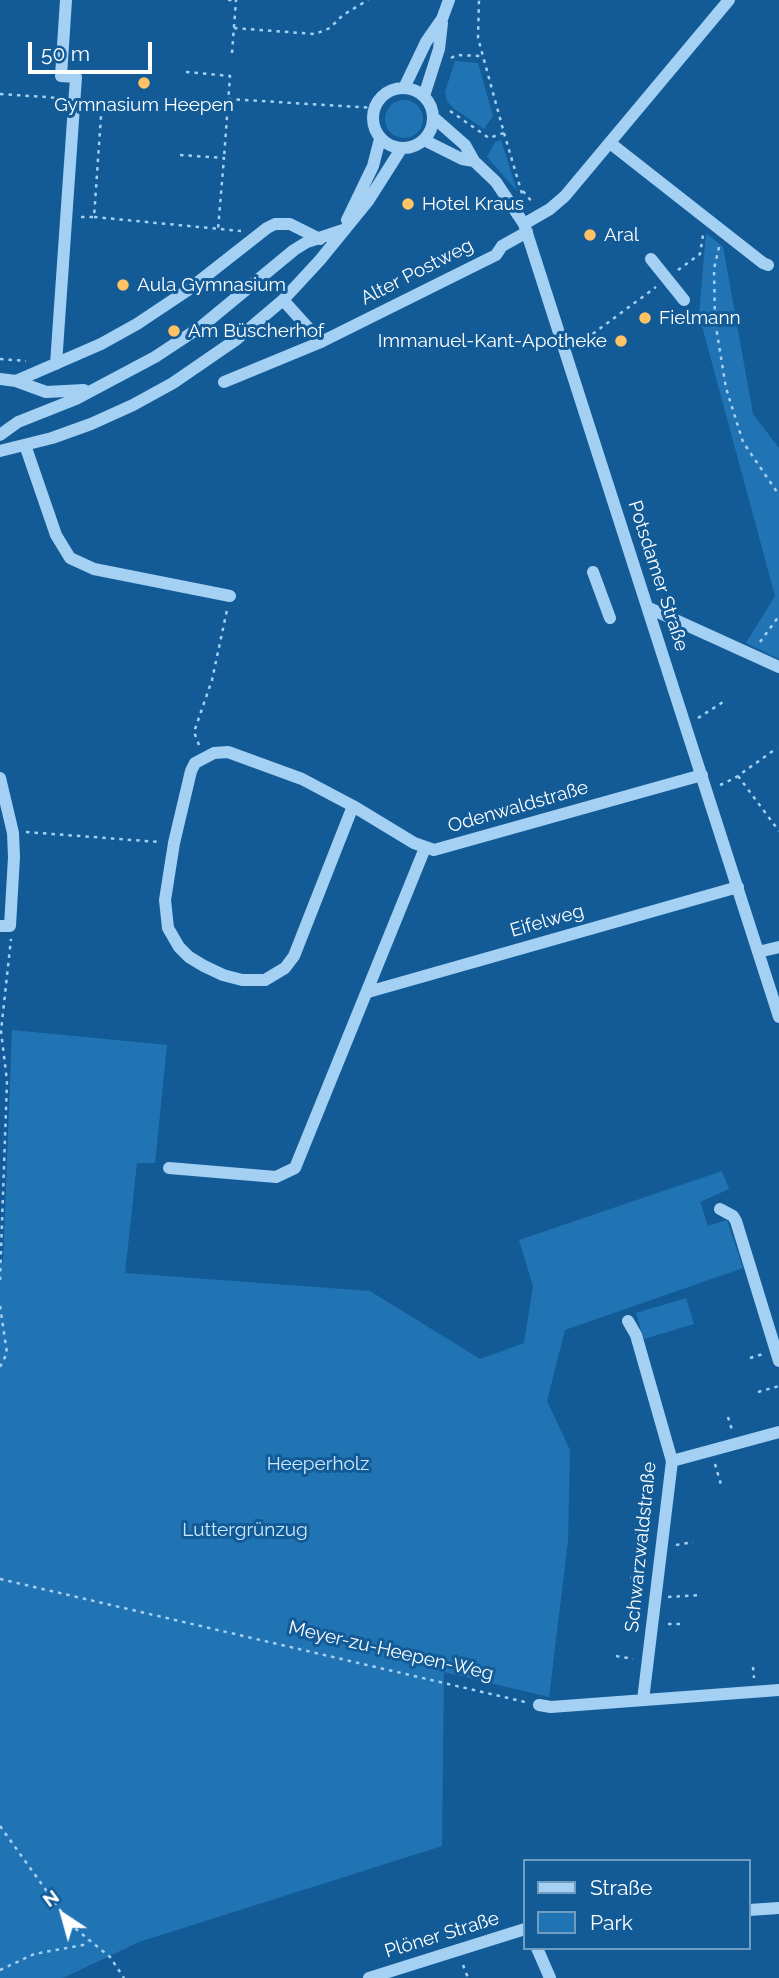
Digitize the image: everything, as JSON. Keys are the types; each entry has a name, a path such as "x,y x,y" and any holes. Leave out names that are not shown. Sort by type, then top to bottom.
{"street":[{"path":"56,364 67,216 81,100 76,76 61,76 66,0"},
{"path":"424,96 439,49 442,19 449,0"},
{"name":"Alter Postweg","path":"223,383 321,342 496,254 502,246 556,204 729,0"},
{"path":"404,88 426,42 442,19"},
{"path":"404,88 424,96 432,108 433,117 430,133 424,140 417,146 401,149 393,148 380,139 374,128 374,108 383,96 389,91 404,88"},
{"name":"Potsdamer Straße","path":"433,117 465,145 474,161 496,181 526,228 779,1017"},
{"path":"0,435 18,422 76,399 175,345 226,307 284,257 302,245 343,230 373,166 380,139"},
{"name":"Potsdamer Straße","path":"424,140 463,159 474,161"},
{"path":"610,142 768,265"},
{"path":"0,451 91,424 133,405 173,383 237,339 283,300 320,260 368,201 401,149"},
{"path":"16,381 117,335 155,313 275,224 290,223 320,239"},
{"path":"652,259 684,300"},
{"path":"283,300 321,342"},
{"path":"0,379 16,381 46,392 60,393 95,388"},
{"path":"25,445 56,535 70,558 94,569 230,596"},
{"path":"593,572 610,618"},
{"path":"649,608 779,667"},
{"name":"Odenwaldstraße","path":"203,758 214,753 228,752 302,779 425,848 439,850 702,775"},
{"path":"203,758 191,771 174,844 165,900 166,917 172,938 189,957 223,975 242,980 265,980 285,968 294,956 353,806"},
{"path":"0,778 13,833 13,880 5,926"},
{"path":"169,1168 276,1177 295,1168 425,848"},
{"name":"Eifelweg","path":"368,992 738,887"},
{"path":"758,952 779,947"},
{"path":"720,1209 733,1216 736,1221 779,1360"},
{"name":"Schwarzwaldstraße","path":"628,1321 636,1335 672,1461 643,1700"},
{"path":"672,1461 779,1432"},
{"path":"539,1705 551,1707 779,1690"},
{"path":"751,1910 779,1908"},
{"name":"Plöner Straße","path":"369,1978 524,1929"},
{"path":"538,1950 550,1978"}],"path":[{"path":"228,0 236,0 232,52"},
{"path":"234,28 315,34 330,28 343,15 368,0"},
{"path":"479,0 476,24 482,57 523,191"},
{"path":"433,67 457,55 482,57"},
{"path":"186,72 230,76 218,229"},
{"path":"0,94 102,102 94,218"},
{"path":"424,96 489,138 504,133"},
{"path":"228,99 374,108"},
{"path":"180,155 224,158"},
{"path":"67,216 260,234"},
{"path":"579,344 700,254 705,218"},
{"path":"727,235 717,253 713,269 715,321 726,388 743,442 779,495"},
{"path":"203,758 194,732 212,680 230,596"},
{"path":"752,655 779,616"},
{"path":"685,722 700,718 723,702"},
{"path":"706,789 738,776 777,748"},
{"path":"738,776 779,831"},
{"path":"13,833 20,831 174,844"},
{"path":"0,1280 7,1081 2,1058 1,1031 12,935 5,926"},
{"path":"0,1306 7,1353 0,1367"},
{"path":"758,1392 779,1386"},
{"path":"710,1451 722,1488"},
{"name":"Meyer-zu-Heepen-Weg","path":"0,1579 539,1705"},
{"path":"656,1595 677,1598 699,1595"},
{"path":"616,1656 648,1661"},
{"path":"0,1826 71,1925 110,1957 124,1978"},
{"path":"0,1970 34,1954 83,1945 89,1940"}],"green space":[{"path":"455,61 478,63 493,116 484,129 447,101 445,92"},
{"path":"404,100 418,105 423,119 418,133 404,138 390,133 385,119 390,105"},
{"path":"501,140 517,191 487,157 495,142"},
{"path":"706,233 723,247 753,414 779,448 779,659 746,643 775,596 699,315"},
{"name":"Luttergrünzug","path":"12,1030 167,1045 155,1163 137,1163 125,1273 370,1291 480,1359 524,1343 533,1286 519,1240 722,1171 729,1189 700,1202 708,1226 727,1220 743,1268 565,1330 547,1401 570,1450 568,1541 549,1697 444,1672 442,1846 139,1942 63,1978 0,1978 0,1263 3,1263"},
{"path":"686,1298 694,1324 644,1339 636,1313"}],"place":[{"name":"Gymnasium Heepen","path":"144,83"},
{"name":"Hotel Kraus","path":"408,204"},
{"name":"Aral","path":"590,235"},
{"name":"Aula Gymnasium","path":"123,285"},
{"name":"Fielmann","path":"645,318"},
{"name":"Am Büscherhof","path":"174,331"},
{"name":"Immanuel-Kant-Apotheke","path":"621,341"}],"park label":[{"name":"Heeperholz","path":"318,1464"}]}
